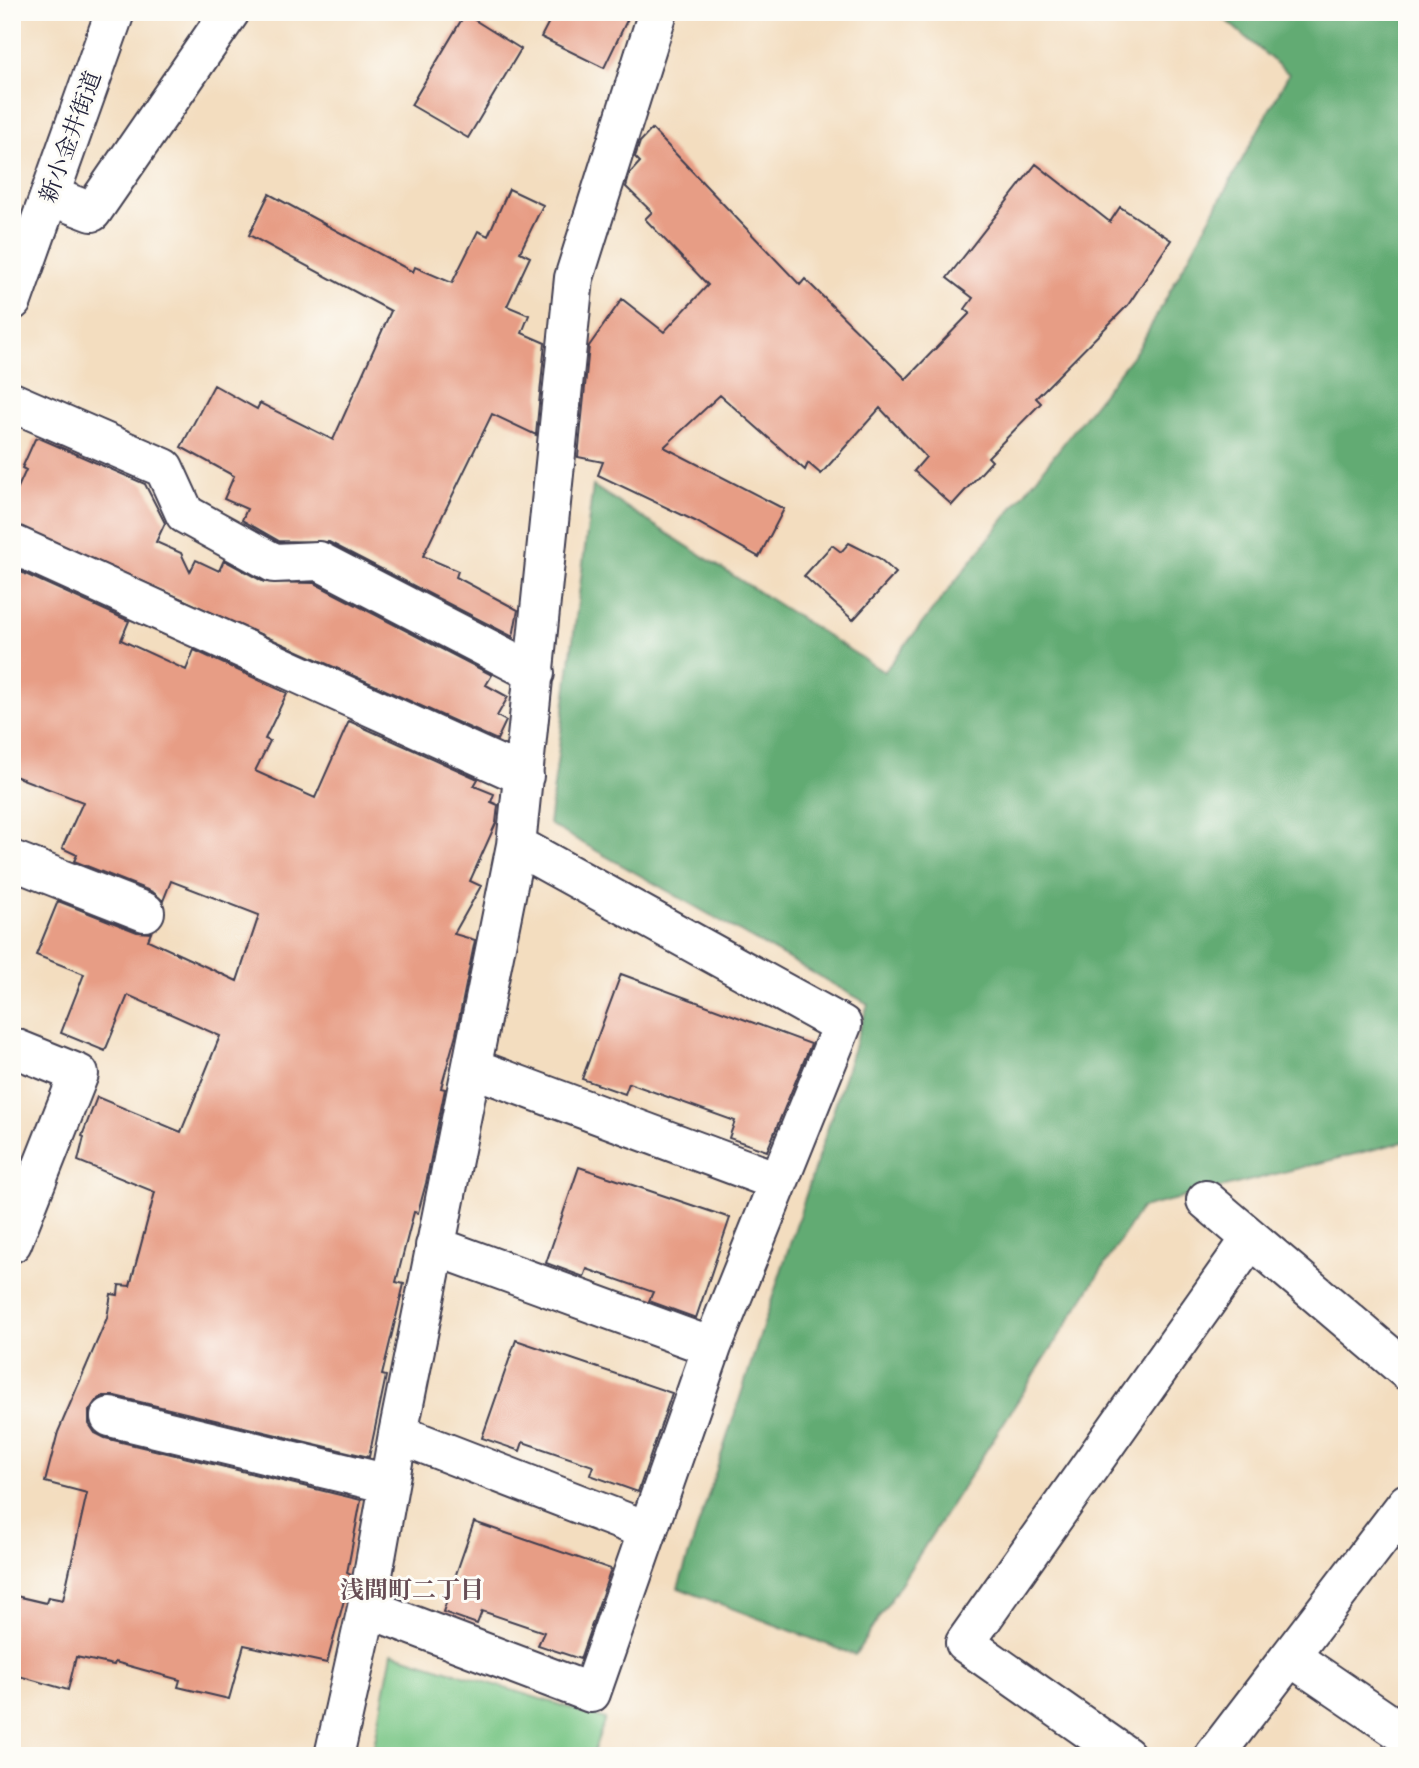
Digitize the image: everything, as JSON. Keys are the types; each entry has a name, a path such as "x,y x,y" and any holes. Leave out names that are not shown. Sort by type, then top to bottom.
{"street":[{"name":"新小金井街道","path":"15,282 50,196 115,12"},
{"path":"50,196 92,212 230,12"},
{"path":"334,1756 367,1608 398,1434 516,845 574,278 658,12"},
{"path":"12,402 164,468 185,514 274,563 319,561 535,673"},
{"path":"12,544 524,776"},
{"path":"367,1608 591,1693 712,1347 842,1026 516,845"},
{"path":"12,860 145,912"},
{"path":"12,1047 79,1074 14,1233"},
{"path":"473,1068 777,1181"},
{"path":"1206,1200 1407,1371"},
{"path":"1126,1756 965,1643 1250,1240"},
{"path":"435,1246 712,1347"},
{"path":"110,1418 389,1484"},
{"path":"398,1434 646,1530"},
{"path":"1214,1756 1407,1503"},
{"path":"1291,1657 1407,1736"}],"green space":[{"path":"1216,12 1407,12 1407,1141 1141,1208 855,1655 678,1588 868,1004 549,824 593,486 884,672 1140,346 1289,74"},
{"path":"392,1653 605,1719 592,1756 372,1756"}],"building":[{"path":"554,12 631,12 604,68 541,37"},
{"path":"465,14 521,49 468,138 411,105"},
{"path":"652,129 800,285 805,279 906,379 970,313 965,309 973,298 947,278 1036,164 1110,222 1120,207 1171,240 1128,305 1036,398 1041,403 988,457 992,461 952,505 914,471 926,457 880,408 821,474 808,463 805,470 720,395 664,447 784,509 759,557 695,521 598,475 603,462 578,457 589,346 622,299 664,332 708,285 645,219 652,212 626,187 630,173 640,162 635,157 640,142"},
{"path":"509,189 543,205 520,252 530,257 507,306 529,315 522,333 545,343 536,435 492,414 423,556 458,571 456,577 518,610 513,637 329,542 279,541 242,520 247,509 224,499 234,476 181,447 214,385 257,409 260,403 333,440 391,311 249,235 269,194 413,272 415,267 452,283 478,231 488,236"},
{"path":"39,438 145,484 165,523 156,542 181,553 190,572 196,560 219,571 224,560 264,582 314,583 492,675 486,685 508,697 497,716 506,721 497,740 12,523 12,501 26,470 22,468 35,439"},
{"path":"849,543 879,558 896,573 853,620 804,576 832,545 841,552"},
{"path":"12,568 129,621 121,640 186,670 194,650 287,693 265,739 270,741 255,771 315,798 349,721 478,779 474,786 494,794 491,802 498,805 496,823 470,881 481,886 454,934 475,940 456,1034 441,1088 445,1089 426,1183 418,1213 414,1212 396,1282 404,1284 382,1375 386,1376 369,1457 115,1396 103,1396 89,1411 89,1424 95,1433 105,1438 361,1500 347,1573 351,1575 327,1663 244,1645 229,1699 178,1687 180,1680 115,1662 114,1665 76,1657 68,1690 12,1674 12,1595 46,1603 48,1597 63,1600 87,1493 45,1482 58,1432 107,1318 111,1294 118,1295 119,1285 130,1286 155,1192 78,1161 84,1137 82,1136 97,1097 181,1132 220,1036 128,995 105,1051 61,1033 84,974 36,955 58,901 137,932 151,933 148,940 237,981 259,915 171,881 163,901 153,892 74,861 77,855 62,848 83,802 12,775"},
{"path":"621,974 811,1044 767,1151 729,1138 735,1121 629,1083 625,1094 582,1079"},
{"path":"579,1167 730,1218 696,1318 649,1301 653,1292 587,1269 584,1277 546,1263"},
{"path":"516,1340 672,1393 638,1492 590,1475 593,1466 523,1442 520,1451 482,1438"},
{"path":"474,1522 611,1569 580,1659 538,1645 544,1632 482,1611 477,1624 443,1612"}],"district":[{"name":"浅間町二丁目","path":"412,1591"}]}
